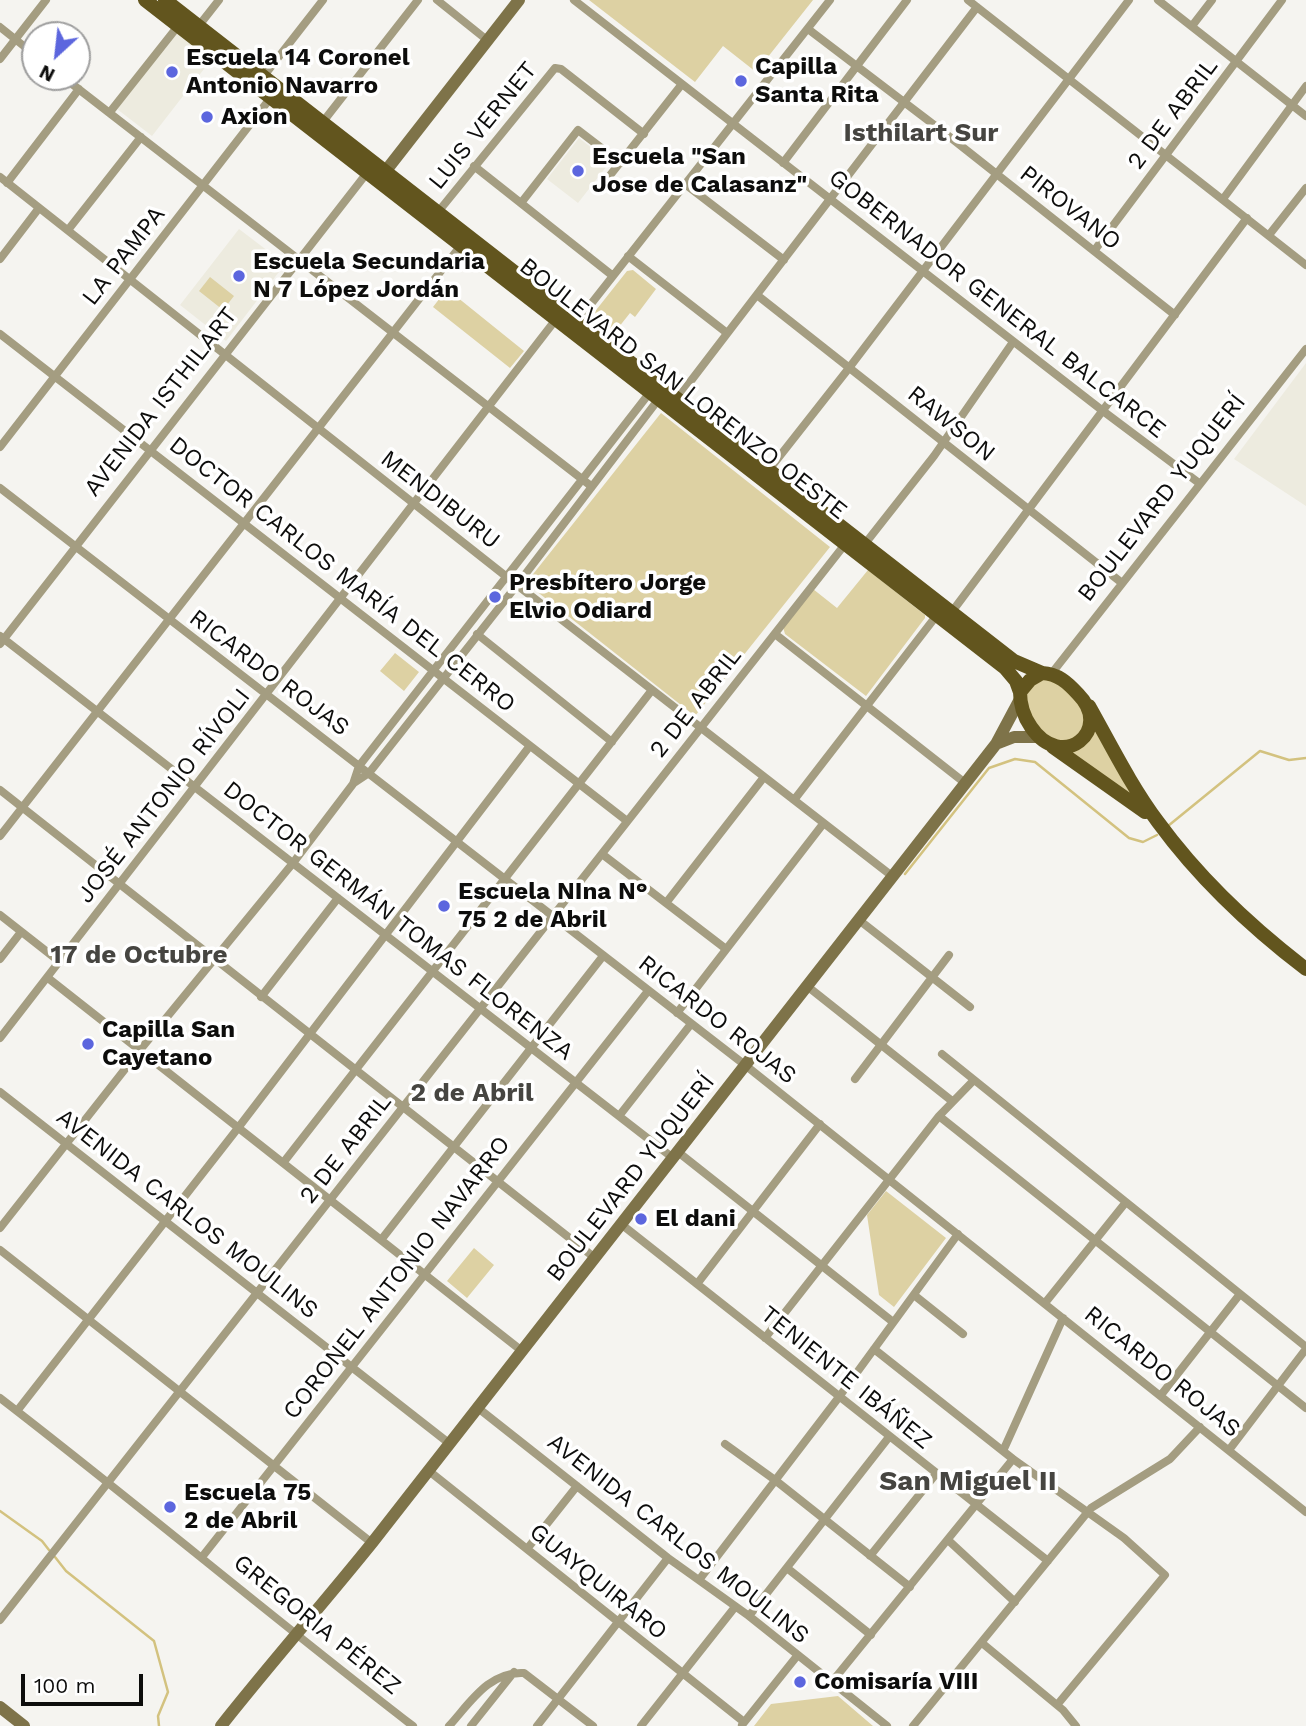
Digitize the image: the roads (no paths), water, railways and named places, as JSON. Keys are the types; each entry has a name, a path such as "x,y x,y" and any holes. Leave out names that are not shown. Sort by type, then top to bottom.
{"main road":[{"name":"BOULEVARD SAN LORENZO OESTE","path":"145,0 178,26 195,31 263,77 274,93 322,123 438,212 464,241"},
{"name":"BOULEVARD SAN LORENZO OESTE","path":"165,0 195,31 274,93 368,174 464,241 944,614 1005,668 1016,681 1020,695"},
{"path":"368,174 388,168 519,0"},
{"name":"BOULEVARD SAN LORENZO OESTE","path":"944,614 1014,661 1047,673"},
{"path":"1158,823 1089,706 1061,678 1047,673 1030,680 1020,695 1027,722 1038,737 1136,804 1158,823 1241,915 1306,969"},
{"name":"BOULEVARD YUQUERÍ","path":"221,1726 429,1471 996,744 1020,695"},
{"path":"1052,747 1074,746 1083,740 1091,719 1089,706"},
{"path":"996,744 1014,737 1038,737"},
{"name":"BOULEVARD YUQUERÍ","path":"231,1726 282,1661 297,1636"},
{"path":"0,1707 24,1726"}],"street":[{"path":"0,59 46,0"},
{"path":"195,31 219,0"},
{"path":"263,77 323,0"},
{"path":"322,123 418,0"},
{"path":"437,0 487,40"},
{"name":"GOBERNADOR GENERAL BALCARCE","path":"573,0 1199,483"},
{"path":"574,326 830,0"},
{"path":"783,163 907,0"},
{"path":"968,0 1306,265"},
{"path":"765,475 1129,0"},
{"path":"1158,0 1306,116"},
{"path":"1192,26 1212,0"},
{"name":"2 DE ABRIL","path":"1094,251 1282,0"},
{"path":"353,784 359,766 582,480 661,393 727,333 977,7"},
{"path":"110,112 178,26"},
{"path":"0,27 21,44"},
{"name":"PIROVANO","path":"808,29 1175,315"},
{"name":"LUIS VERNET","path":"438,212 554,69 561,69 644,134"},
{"path":"600,188 682,84"},
{"path":"1223,199 1306,86"},
{"path":"4,180 77,91"},
{"path":"82,91 590,486"},
{"name":"LA PAMPA","path":"0,447 274,93"},
{"path":"521,202 578,130 621,163"},
{"path":"68,230 141,136"},
{"path":"474,166 613,276"},
{"name":"AVENIDA ISTHILART","path":"1,640 368,174"},
{"name":"MENDIBURU","path":"4,180 517,585 892,876"},
{"path":"685,184 784,260"},
{"path":"1269,235 1306,188"},
{"path":"0,259 40,208"},
{"path":"794,800 867,706 1028,511 1247,218"},
{"path":"0,836 464,241"},
{"path":"628,256 727,333"},
{"name":"RAWSON","path":"757,295 1122,583"},
{"name":"JOSÉ ANTONIO RÍVOLI","path":"0,1038 559,315"},
{"name":"DOCTOR CARLOS MARÍA DEL CERRO","path":"0,334 627,821"},
{"name":"2 DE ABRIL","path":"0,1620 775,634 943,442 1013,342"},
{"name":"BOULEVARD YUQUERÍ","path":"1047,673 1122,583 1306,349"},
{"path":"0,1228 140,1050 293,863 353,784 369,773 517,585 661,393"},
{"name":"RICARDO ROJAS","path":"0,488 745,1065 1306,1512"},
{"path":"477,634 612,742"},
{"path":"775,634 965,783"},
{"name":"DOCTOR GERMÁN TOMAS FLORENZA","path":"1,640 98,710 575,1083 753,1211 893,1322"},
{"path":"283,1163 652,690"},
{"path":"16,1411 238,1128 529,747"},
{"path":"666,903 764,777"},
{"path":"0,790 595,1258"},
{"path":"677,1013 823,824"},
{"path":"602,853 726,949"},
{"path":"261,997 338,898"},
{"path":"0,915 60,962"},
{"path":"859,920 970,1006"},
{"path":"0,959 21,932"},
{"path":"855,1079 949,955"},
{"path":"381,1240 603,956"},
{"path":"48,978 522,1351"},
{"path":"807,986 952,1101"},
{"name":"CORONEL ANTONIO NAVARRO","path":"202,1557 648,991"},
{"path":"619,1116 691,1024"},
{"path":"942,1054 1306,1348 1229,1450"},
{"path":"765,1338 939,1116 974,1080"},
{"name":"AVENIDA CARLOS MOULINS","path":"0,1092 450,1444"},
{"path":"939,1116 1306,1408"},
{"path":"697,1284 820,1124"},
{"path":"1045,1303 1126,1202"},
{"name":"TENIENTE IBÁÑEZ","path":"621,1224 1048,1561"},
{"path":"699,1580 839,1397 958,1234"},
{"path":"0,1250 372,1543"},
{"path":"1161,1395 1240,1294"},
{"path":"914,1295 963,1334"},
{"path":"1003,1451 1063,1318"},
{"path":"874,1349 1013,1459 1124,1538 1164,1575 1057,1705"},
{"name":"GREGORIA PÉREZ","path":"0,1398 413,1726"},
{"name":"AVENIDA CARLOS MOULINS","path":"478,1408 668,1558 749,1616 887,1726"},
{"path":"913,1726 1091,1508 1170,1459 1200,1427"},
{"path":"749,1616 889,1437"},
{"path":"725,1444 910,1587"},
{"path":"831,1683 1013,1459"},
{"name":"GUAYQUIRARO","path":"429,1471 743,1724"},
{"path":"870,1556 936,1474"},
{"path":"527,1549 577,1486"},
{"path":"948,1540 1015,1602"},
{"path":"537,1726 668,1558"},
{"path":"787,1569 872,1635"},
{"path":"641,1726 735,1607"},
{"path":"982,1643 1057,1705 1076,1726"},
{"path":"743,1724 797,1656"},
{"path":"471,1726 514,1672"},
{"path":"449,1726 484,1687 496,1678 514,1672 524,1673 593,1726"}],"waterway":[{"path":"1168,826 1260,751 1289,760 1306,758"},
{"path":"905,874 989,768 1015,759 1035,762 1129,838 1143,842 1157,835"},
{"path":"0,1511 42,1541 49,1550"},
{"path":"55,1557 66,1571 154,1641 168,1692 158,1716 159,1726"}],"place":[{"name":"Escuela 14 Coronel Antonio Navarro","path":"172,72"},
{"name":"Capilla Santa Rita","path":"741,81"},
{"name":"Axion","path":"207,117"},
{"name":"Escuela \"San Jose de Calasanz\"","path":"578,171"},
{"name":"Escuela Secundaria N 7 López Jordán","path":"239,276"},
{"name":"Presbítero Jorge Elvio Odiard","path":"495,597"},
{"name":"Escuela NIna N° 75 2 de Abril","path":"444,906"},
{"name":"Capilla San Cayetano","path":"88,1044"},
{"name":"El dani","path":"641,1219"},
{"name":"Escuela 75 2 de Abril","path":"170,1507"},
{"name":"Comisaría VIII","path":"800,1682"}],"district":[{"name":"Isthilart Sur","path":"921,133"},
{"name":"17 de Octubre","path":"139,955"},
{"name":"2 de Abril","path":"472,1093"},
{"name":"San Miguel II","path":"968,1482"}]}
